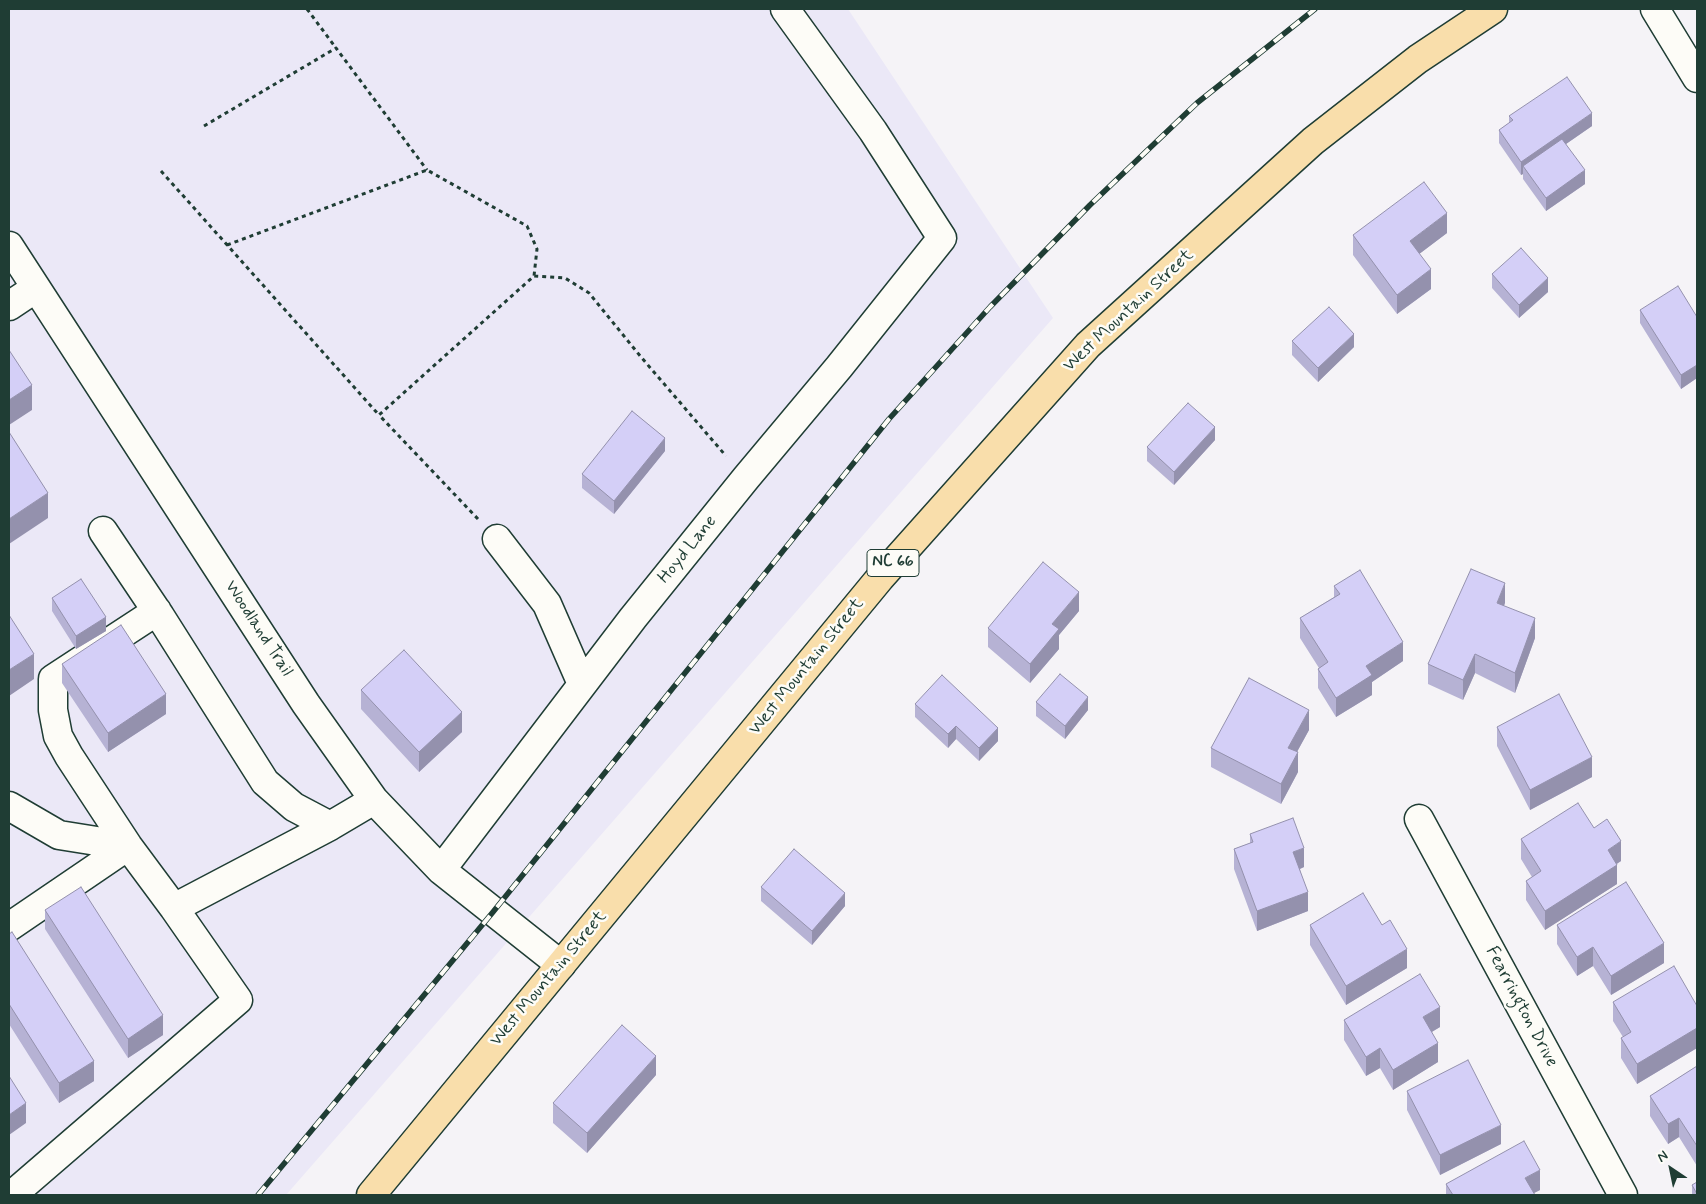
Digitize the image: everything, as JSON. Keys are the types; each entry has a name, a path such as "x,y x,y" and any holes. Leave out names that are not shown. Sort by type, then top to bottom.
{"main road":[{"name":"West Mountain Street","path":"371,1195 880,578 1088,345 1313,141 1418,59 1493,9"}],"street":[{"name":"Hoyd Lane","path":"441,870 633,618 942,238 873,131 785,9"},
{"path":"1655,9 1697,78"},
{"name":"Woodland Trail","path":"9,246 306,704 374,800 441,870 561,965"},
{"path":"9,306 36,288"},
{"path":"103,531 157,611 265,782 294,807 330,826"},
{"path":"497,539 547,604 582,684"},
{"path":"12,1195 238,1000 128,846 58,736 54,710 53,679 157,611"},
{"path":"174,908 330,826 374,800"},
{"path":"9,806 59,835 128,846"},
{"name":"Fearrington Drive","path":"1419,819 1623,1195"},
{"path":"9,927 128,846"}],"path":[{"path":"307,9 427,170 527,226 537,249 534,276 379,415"},
{"path":"204,126 336,48"},
{"path":"227,245 427,170"},
{"path":"161,171 379,415 497,539"},
{"path":"534,276 565,278 589,293 640,357 746,478"}],"shaded area":[{"path":"9,9 848,9 1053,318 286,1195 9,1195"}],"building":[{"path":"1567,77 1592,113 1521,162 1499,130 1513,120 1509,116"},
{"path":"1562,139 1585,170 1546,198 1523,166"},
{"path":"1424,182 1447,213 1410,241 1431,269 1397,295 1353,235"},
{"path":"1521,248 1548,278 1519,305 1492,274"},
{"path":"1678,286 1697,317 1697,365 1681,375 1640,310"},
{"path":"1329,307 1354,334 1318,368 1292,341"},
{"path":"9,350 32,385 9,400"},
{"path":"1188,403 1215,427 1174,472 1147,447"},
{"path":"632,411 665,438 614,501 582,474"},
{"path":"9,432 48,493 9,519"},
{"path":"1043,562 1079,592 1052,624 1059,629 1030,664 988,628"},
{"path":"1471,569 1505,583 1497,603 1535,618 1515,673 1475,654 1463,680 1428,664"},
{"path":"1360,570 1403,642 1366,666 1372,675 1336,698 1318,669 1328,662 1300,618 1340,594 1334,586"},
{"path":"81,579 106,617 76,636 52,598"},
{"path":"9,615 34,654 9,670"},
{"path":"121,625 166,694 108,733 62,664"},
{"path":"404,650 462,712 419,752 361,690"},
{"path":"1060,674 1088,697 1065,726 1036,702"},
{"path":"942,675 998,728 979,748 956,726 948,734 915,704"},
{"path":"1249,678 1309,710 1288,748 1298,752 1281,784 1211,748"},
{"path":"1559,694 1592,757 1530,790 1497,727"},
{"path":"1578,803 1594,828 1607,819 1621,841 1608,850 1617,865 1545,911 1526,881 1541,871 1521,839"},
{"path":"1293,818 1304,848 1293,852 1308,892 1257,911 1234,849 1253,842 1250,834"},
{"path":"794,849 845,893 812,931 761,887"},
{"path":"1626,882 1664,943 1611,976 1593,947 1577,957 1557,925"},
{"path":"81,887 163,1015 128,1039 45,910"},
{"path":"1363,893 1382,925 1390,920 1407,949 1346,986 1310,925"},
{"path":"12,932 94,1061 59,1083 9,1004 9,934"},
{"path":"1674,966 1697,1006 1697,1028 1637,1064 1621,1038 1631,1032 1613,1002"},
{"path":"1420,974 1440,1007 1423,1017 1438,1043 1393,1070 1380,1048 1366,1057 1344,1020"},
{"path":"622,1025 656,1056 587,1133 553,1103"},
{"path":"1468,1060 1501,1125 1440,1155 1407,1091"},
{"path":"1697,1066 1697,1146 1679,1118 1668,1124 1650,1096"},
{"path":"9,1076 26,1103 9,1115"},
{"path":"1524,1141 1540,1170 1525,1178 1535,1195 1453,1195 1446,1184"},
{"path":"1697,1182 1697,1194 1692,1185"}],"railway":[{"path":"258,1195 493,912 889,419 990,307 1090,205 1197,103 1315,9"}]}
